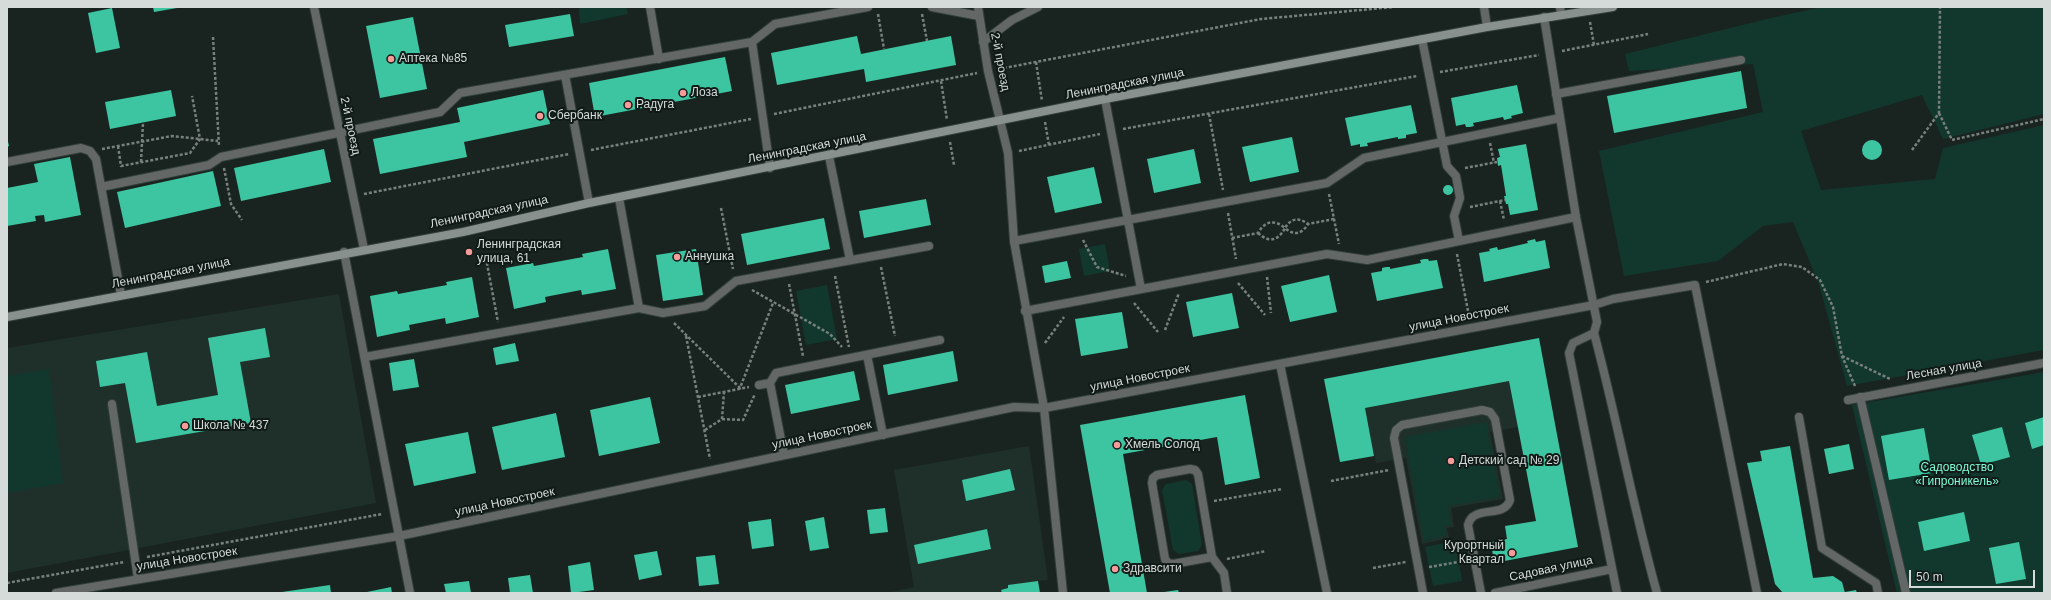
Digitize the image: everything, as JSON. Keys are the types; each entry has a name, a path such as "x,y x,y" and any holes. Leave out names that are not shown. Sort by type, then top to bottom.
{"main road":[{"name":"Ленинградская улица","path":"7,316 344,252 463,232 589,203 770,168 1105,99 1487,27 1544,18 1560,11 1613,7"}],"street":[{"name":"2-й проезд","path":"314,7 364,249"},
{"path":"650,7 659,59"},
{"path":"101,187 209,165 222,157 440,112 460,93 752,42 775,24 868,7"},
{"path":"932,7 979,16"},
{"name":"2-й проезд","path":"978,7 988,71 1008,153 1014,240 1025,311 1044,408 1064,593"},
{"path":"983,42 1012,20 1038,7"},
{"path":"1484,7 1487,27"},
{"path":"1544,18 1551,53 1556,94 1576,217 1597,322 1594,333 1608,386 1630,488 1657,593"},
{"path":"1422,39 1447,166 1456,176 1460,198 1454,216 1457,241"},
{"path":"752,42 770,168"},
{"path":"1556,94 1741,60"},
{"path":"564,75 589,203"},
{"path":"1105,99 1141,289"},
{"path":"1014,240 1327,183 1364,158 1560,118"},
{"path":"7,162 81,148 90,151 96,159 122,295"},
{"path":"829,156 850,260"},
{"path":"619,198 639,308"},
{"path":"1025,311 1327,254 1367,260 1576,217"},
{"path":"365,357 639,308 663,313 705,306 736,281 929,246"},
{"path":"344,252 410,593"},
{"path":"1695,285 1757,593"},
{"name":"улица Новостроек","path":"56,593 399,536 1014,408 1044,408 1594,305 1614,299 1695,285"},
{"path":"1594,333 1573,343 1569,353 1617,593"},
{"path":"784,456 770,383 776,373 940,340"},
{"path":"867,355 883,435"},
{"path":"1280,364 1327,593"},
{"name":"Лесная улица","path":"1848,400 2044,364"},
{"path":"759,385 770,383"},
{"path":"1860,397 1906,593"},
{"path":"112,404 138,580"},
{"path":"1423,593 1394,438 1396,430 1402,425 1482,410 1490,412 1495,419 1510,500 1509,505 1504,509 1475,514 1470,518 1468,525 1481,593"},
{"path":"1799,417 1822,548 1876,583 1878,593"},
{"path":"1214,559 1173,564 1168,563 1164,552 1152,483 1153,478 1157,475 1190,469 1195,470 1198,474 1214,559 1224,573 1227,593"},
{"name":"Садовая улица","path":"1495,593 1612,569"}],"path":[{"path":"876,7 884,49"},
{"path":"921,7 927,41"},
{"path":"362,195 941,80 1261,19 1394,7"},
{"path":"1940,7 1939,113 1952,140 2044,119"},
{"path":"1590,22 1594,45"},
{"path":"1019,151 1111,132 1551,53 1648,34"},
{"path":"213,37 218,141 231,204 242,220"},
{"path":"1036,62 1042,103"},
{"path":"941,80 947,122"},
{"path":"118,146 121,166 190,153 200,139 192,96"},
{"path":"1912,150 1939,113"},
{"path":"1209,114 1238,271"},
{"path":"1045,122 1049,145"},
{"path":"141,179 143,123"},
{"path":"1488,133 1494,163"},
{"path":"90,151 172,136 218,141"},
{"path":"950,142 954,165"},
{"path":"1452,171 1498,162"},
{"path":"1327,183 1342,256"},
{"path":"1457,209 1505,200"},
{"path":"1500,201 1506,231"},
{"path":"721,208 736,281 830,334 851,358"},
{"path":"1258,233 1264,239 1273,240 1281,236 1289,222 1296,219 1302,220 1308,224 1334,219"},
{"path":"1232,238 1258,233 1262,226 1270,222 1278,223 1291,233 1298,234 1305,230 1308,224"},
{"path":"1077,229 1097,266 1139,280"},
{"path":"1457,241 1471,328"},
{"path":"485,253 500,333"},
{"path":"879,255 897,349"},
{"path":"833,263 851,358"},
{"path":"1695,285 1783,264 1802,267 1820,280 1833,307 1842,356 1860,397"},
{"path":"1266,265 1271,313"},
{"path":"787,272 805,367"},
{"path":"1229,272 1265,315"},
{"path":"1165,330 1184,281"},
{"path":"1124,292 1158,332"},
{"path":"1042,347 1075,301"},
{"path":"740,388 773,303"},
{"path":"663,313 740,388"},
{"path":"686,336 712,470"},
{"path":"1842,356 1909,388"},
{"path":"698,397 759,385"},
{"path":"705,430 722,418 744,420 759,385"},
{"path":"722,418 724,392"},
{"path":"1331,481 1399,468"},
{"path":"1203,503 1282,489"},
{"path":"7,583 394,511"},
{"path":"1214,559 1266,551"},
{"path":"1418,569 1474,559"},
{"path":"1372,568 1416,560"}],"shaded area":[{"name":"Школа № 437","path":"339,294 376,503 7,573 7,348"},
{"name":"Детский сад № 29","path":"1509,381 1518,427 1490,432 1503,499 1451,508 1454,527 1447,528 1449,538 1422,544 1406,458 1376,463 1365,408"},
{"path":"1029,446 1048,580 1038,581 1040,593 887,593 914,587 894,470"}],"green space":[{"path":"579,7 626,7 628,14 580,24"},
{"path":"1822,7 2044,7 2044,114 1943,139 1922,95 1801,131 1821,190 1935,179 1943,148 2044,125 2044,350 1847,386 1819,284 1793,222 1763,226 1718,261 1624,276 1599,151 1763,112 1753,64 1629,71 1625,54"},
{"path":"1105,244 1110,271 1084,276 1079,249"},
{"path":"827,285 837,339 806,345 796,291"},
{"path":"49,369 63,483 7,493 7,376"},
{"name":"Садоводство «Гипроникель»","path":"2044,372 2044,593 1897,593 1852,405"},
{"path":"1486,422 1500,497 1448,506 1451,525 1444,526 1446,536 1424,541 1405,437"},
{"path":"1186,480 1192,484 1202,545 1198,551 1179,554 1173,550 1162,490 1166,484"},
{"path":"1455,541 1462,581 1433,586 1425,547"}],"building":[{"path":"153,7 177,7 177,8 154,12"},
{"path":"112,8 120,48 96,53 88,13"},
{"path":"570,14 574,36 509,47 505,25"},
{"path":"413,17 427,89 380,98 366,26"},
{"path":"857,36 861,54 951,36 956,65 866,82 864,69 777,85 771,53"},
{"path":"725,57 732,91 595,117 589,83"},
{"path":"1741,71 1747,108 1614,133 1607,96"},
{"path":"1517,85 1523,113 1511,116 1512,118 1504,120 1503,117 1473,123 1474,126 1470,127 1466,127 1465,124 1456,126 1451,98"},
{"path":"171,90 176,116 110,129 105,102"},
{"path":"543,90 550,124 464,142 467,157 380,174 373,139 460,122 457,108"},
{"path":"1411,105 1417,133 1406,135 1406,138 1398,139 1398,137 1367,143 1368,146 1360,147 1360,144 1351,146 1345,118"},
{"path":"1292,137 1299,172 1250,182 1242,147"},
{"path":"1872,140 1879,143 1882,150 1879,157 1872,160 1865,157 1862,150 1865,143"},
{"path":"1526,144 1538,210 1510,215 1508,204 1506,204 1504,196 1506,196 1501,165 1498,166 1497,158 1500,157 1498,149"},
{"path":"324,149 331,182 241,201 234,168"},
{"path":"1194,149 1201,183 1154,193 1147,159"},
{"path":"70,157 81,215 45,222 44,215 35,216 36,221 7,226 7,188 38,182 34,164"},
{"path":"1094,167 1102,203 1055,213 1047,177"},
{"path":"213,171 221,206 125,228 117,192"},
{"path":"1446,185 1450,185 1453,190 1450,195 1446,195 1443,192 1443,188"},
{"path":"926,199 931,225 864,238 859,211"},
{"path":"824,218 830,249 747,265 741,234"},
{"path":"1535,239 1536,242 1545,240 1550,268 1484,282 1479,253 1490,251 1489,249 1497,247 1498,250 1528,243 1527,241"},
{"path":"608,249 616,289 582,295 581,290 545,297 546,302 514,309 506,268 533,263 534,266 583,257 582,254"},
{"path":"696,249 703,295 663,301 656,255"},
{"path":"1428,259 1429,261 1437,260 1443,288 1377,301 1371,273 1382,271 1382,268 1386,267 1390,267 1390,269 1421,263 1420,260"},
{"path":"1067,261 1071,278 1045,283 1042,266"},
{"path":"1329,275 1337,312 1290,322 1281,286"},
{"path":"472,277 479,317 446,324 445,318 409,325 410,330 377,337 370,296 397,291 398,294 447,285 446,282"},
{"path":"1232,293 1239,328 1193,337 1186,302"},
{"path":"1122,312 1128,348 1081,356 1075,319"},
{"path":"265,328 270,357 240,362 251,423 136,443 125,383 100,387 96,361 147,352 157,406 218,395 208,338"},
{"path":"1539,338 1578,547 1494,563 1491,542 1507,539 1505,526 1536,521 1509,381 1365,408 1374,456 1340,462 1324,379"},
{"path":"515,343 519,361 496,365 493,348"},
{"path":"953,351 958,381 888,395 883,365"},
{"path":"414,359 419,387 393,391 389,363"},
{"path":"854,371 860,400 791,414 785,385"},
{"path":"1245,395 1260,478 1225,485 1217,437 1123,454 1147,593 1110,593 1080,425"},
{"path":"650,397 660,443 599,456 590,410"},
{"path":"556,413 565,457 502,470 492,427"},
{"path":"2044,417 2044,445 2032,449 2025,423"},
{"path":"2002,427 2010,457 1981,465 1972,435"},
{"path":"1924,428 1932,473 1889,480 1881,436"},
{"path":"468,432 476,473 414,486 405,444"},
{"path":"1849,444 1854,469 1829,474 1824,449"},
{"path":"1790,446 1813,578 1833,576 1842,582 1845,593 1783,593 1775,584 1747,463 1762,461 1760,451"},
{"path":"1010,469 1015,490 966,501 962,480"},
{"path":"885,508 888,532 870,534 867,510"},
{"path":"1964,512 1970,541 1924,551 1918,522"},
{"path":"824,517 829,548 810,551 805,521"},
{"path":"771,519 774,546 752,549 748,522"},
{"path":"987,529 991,549 918,564 914,545"},
{"path":"2019,542 2026,579 1996,584 1989,548"},
{"path":"657,551 662,575 639,580 634,555"},
{"path":"715,555 719,584 699,586 696,557"},
{"path":"590,562 594,590 571,593 568,566"},
{"path":"530,575 533,593 510,593 508,578"},
{"path":"469,581 471,593 446,593 444,584"},
{"path":"1038,581 1040,593 1002,593 1001,590 1008,588 1008,585"},
{"path":"330,585 331,593 282,593 282,592"},
{"path":"391,587 392,593 367,593 367,592"},
{"path":"1178,590 1179,593 1164,593 1164,592"},
{"path":"1856,590 1857,593 1845,593 1845,592"}],"place":[{"name":"Аптека №85","path":"391,59"},
{"name":"Лоза","path":"683,93"},
{"name":"Радуга","path":"628,105"},
{"name":"Сбербанк","path":"540,116"},
{"name":"Ленинградская улица, 61","path":"469,252"},
{"name":"Аннушка","path":"677,257"},
{"name":"Школа № 437","path":"185,426"},
{"name":"Хмель Солод","path":"1117,445"},
{"name":"Детский сад № 29","path":"1451,461"},
{"name":"Курортный Квартал","path":"1512,553"},
{"name":"Здравсити","path":"1115,569"}]}
